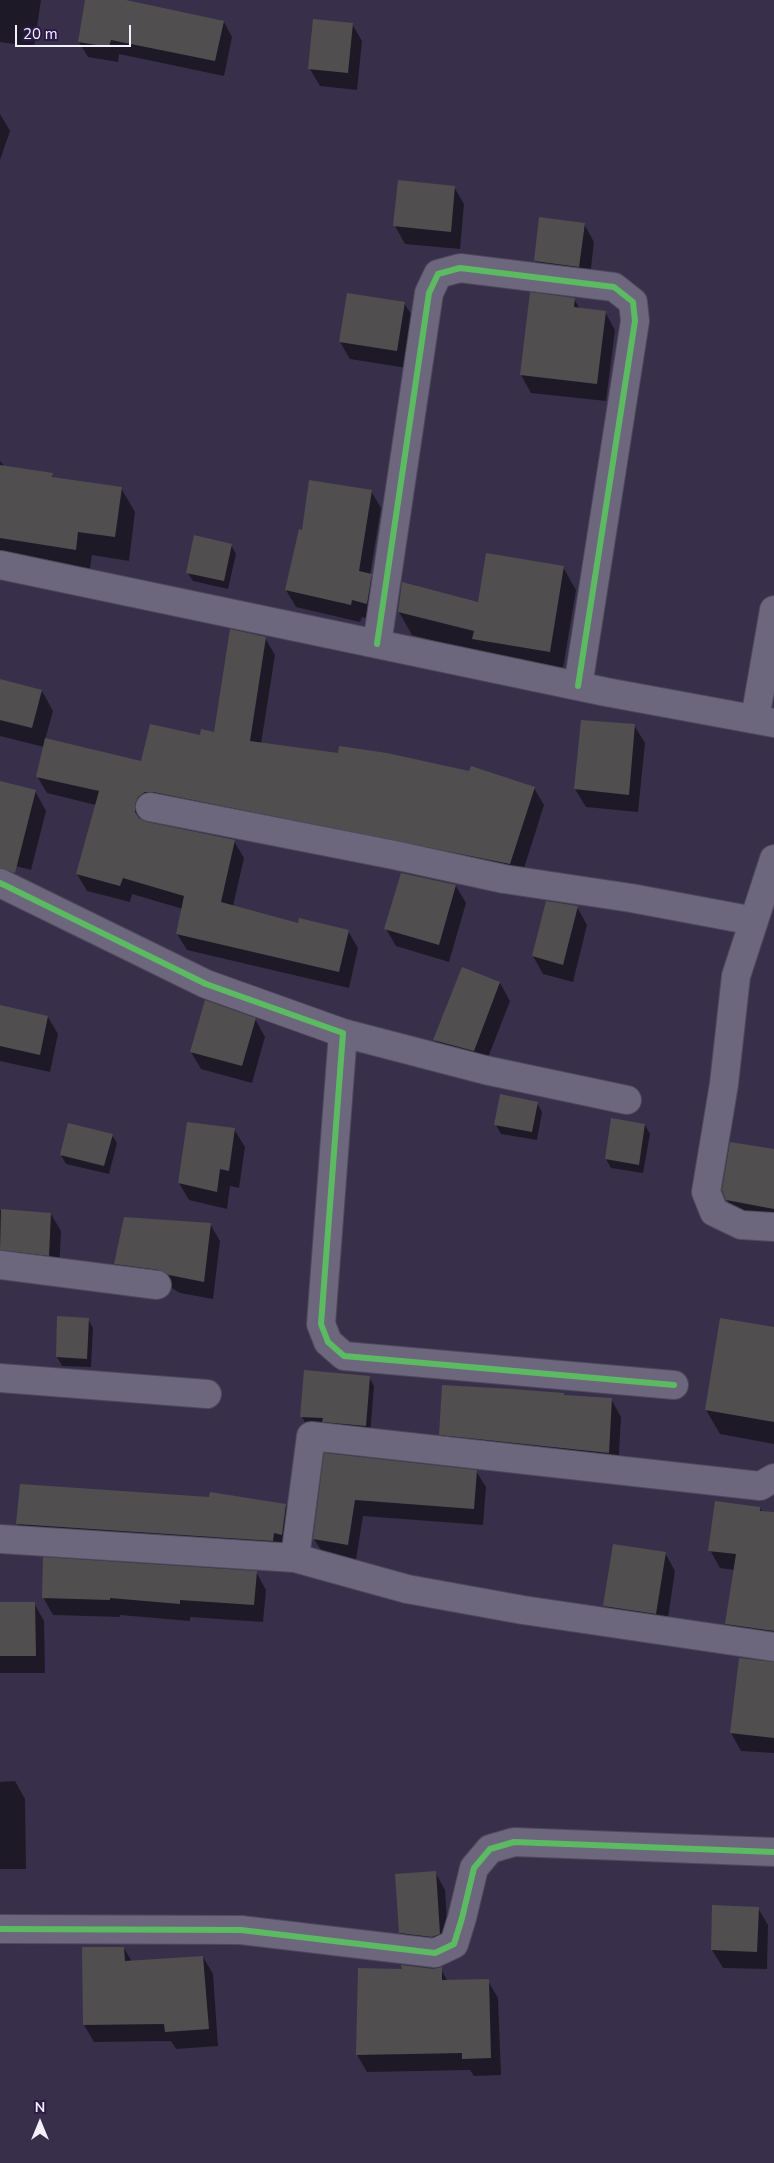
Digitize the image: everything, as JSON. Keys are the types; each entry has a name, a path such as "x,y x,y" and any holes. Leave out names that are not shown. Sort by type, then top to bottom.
{"street":[{"path":"377,644 429,293 438,274 460,268 614,287 633,302 635,320 578,686"},
{"path":"0,565 578,686 764,721 774,610"},
{"path":"150,807 384,853 504,879 631,898 754,921"},
{"path":"774,859 736,976 724,1084 706,1192 714,1212 740,1225 774,1228"},
{"path":"0,883 206,984 343,1033 485,1070 627,1100"},
{"path":"343,1033 321,1324 328,1342 344,1356 674,1385"},
{"path":"0,1266 157,1285"},
{"path":"0,1378 207,1394"},
{"path":"295,1558 311,1436 760,1486 774,1478"},
{"path":"0,1539 295,1558 407,1589 523,1610 774,1647"},
{"path":"0,1929 241,1930 435,1953 454,1944 474,1868 490,1849 514,1842 774,1852"}],"building":[{"path":"85,0 126,0 224,21 215,61 111,40 109,47 78,42"},
{"path":"313,19 353,23 348,73 308,69"},
{"path":"398,180 455,186 451,232 393,226"},
{"path":"539,217 585,223 579,267 534,261"},
{"path":"530,292 575,298 574,307 606,311 597,384 520,375"},
{"path":"347,293 405,302 397,351 339,342"},
{"path":"0,465 53,473 52,477 122,487 115,537 78,532 76,550 0,538"},
{"path":"309,480 372,490 359,571 372,574 367,604 352,600 351,605 285,590 299,529 302,530"},
{"path":"194,535 232,544 224,581 186,573"},
{"path":"486,553 564,566 550,652 472,639 474,631 398,612 402,582 478,602"},
{"path":"230,629 266,637 250,741 338,753 339,746 387,753 469,771 471,766 535,787 510,864 153,792 145,792 138,797 135,804 135,812 139,818 147,822 235,840 221,902 298,923 299,918 349,930 339,972 176,934 184,896 123,878 120,886 76,874 99,791 36,777 45,738 141,761 150,724 200,735 201,729 214,732"},
{"path":"0,679 42,690 32,728 0,720"},
{"path":"581,720 635,724 629,795 574,789"},
{"path":"0,781 36,790 15,873 0,868"},
{"path":"401,873 456,885 439,945 384,929"},
{"path":"546,901 578,906 563,965 532,956"},
{"path":"462,967 500,982 474,1051 433,1040"},
{"path":"205,1000 256,1018 242,1066 190,1052"},
{"path":"0,1005 48,1016 40,1055 0,1046"},
{"path":"500,1094 538,1102 532,1132 494,1125"},
{"path":"611,1118 645,1124 639,1165 605,1159"},
{"path":"187,1122 235,1128 229,1171 220,1169 217,1192 178,1183"},
{"path":"68,1123 113,1134 104,1166 60,1155"},
{"path":"730,1142 774,1149 774,1209 726,1200 722,1190"},
{"path":"1,1209 51,1213 49,1256 0,1250"},
{"path":"124,1217 211,1223 204,1282 169,1275 159,1270 114,1264"},
{"path":"57,1316 89,1318 87,1359 56,1357"},
{"path":"720,1318 774,1327 774,1422 705,1410"},
{"path":"304,1370 370,1376 366,1426 322,1422 323,1418 300,1417"},
{"path":"442,1385 612,1398 609,1453 439,1435"},
{"path":"324,1453 477,1470 474,1509 355,1500 348,1545 313,1539"},
{"path":"20,1484 209,1497 210,1492 286,1504 282,1535 274,1533 273,1541 16,1524"},
{"path":"715,1501 760,1507 760,1511 774,1512 774,1631 725,1624 736,1554 708,1551"},
{"path":"613,1544 666,1552 656,1614 603,1606"},
{"path":"43,1557 257,1571 254,1605 180,1600 180,1604 110,1598 110,1600 42,1598"},
{"path":"0,1602 35,1602 36,1656 0,1656"},
{"path":"739,1658 774,1662 774,1738 730,1733"},
{"path":"436,1871 440,1934 432,1937 399,1933 395,1874"},
{"path":"712,1905 759,1907 757,1952 711,1950"},
{"path":"82,1947 124,1947 125,1961 203,1956 209,2029 165,2032 164,2024 83,2025"},
{"path":"401,1965 433,1969 442,1967 442,1980 489,1979 491,2058 462,2059 462,2053 356,2055 358,1968 402,1969"}],"cycle path":[{"path":"377,644 429,293 438,274 460,268 614,287 633,302 635,321 578,686"},
{"path":"0,883 206,984 343,1033 321,1324 328,1342 344,1356 674,1385"},
{"path":"0,1929 241,1930 435,1953 454,1944 474,1868 490,1849 514,1842 774,1852"}]}
